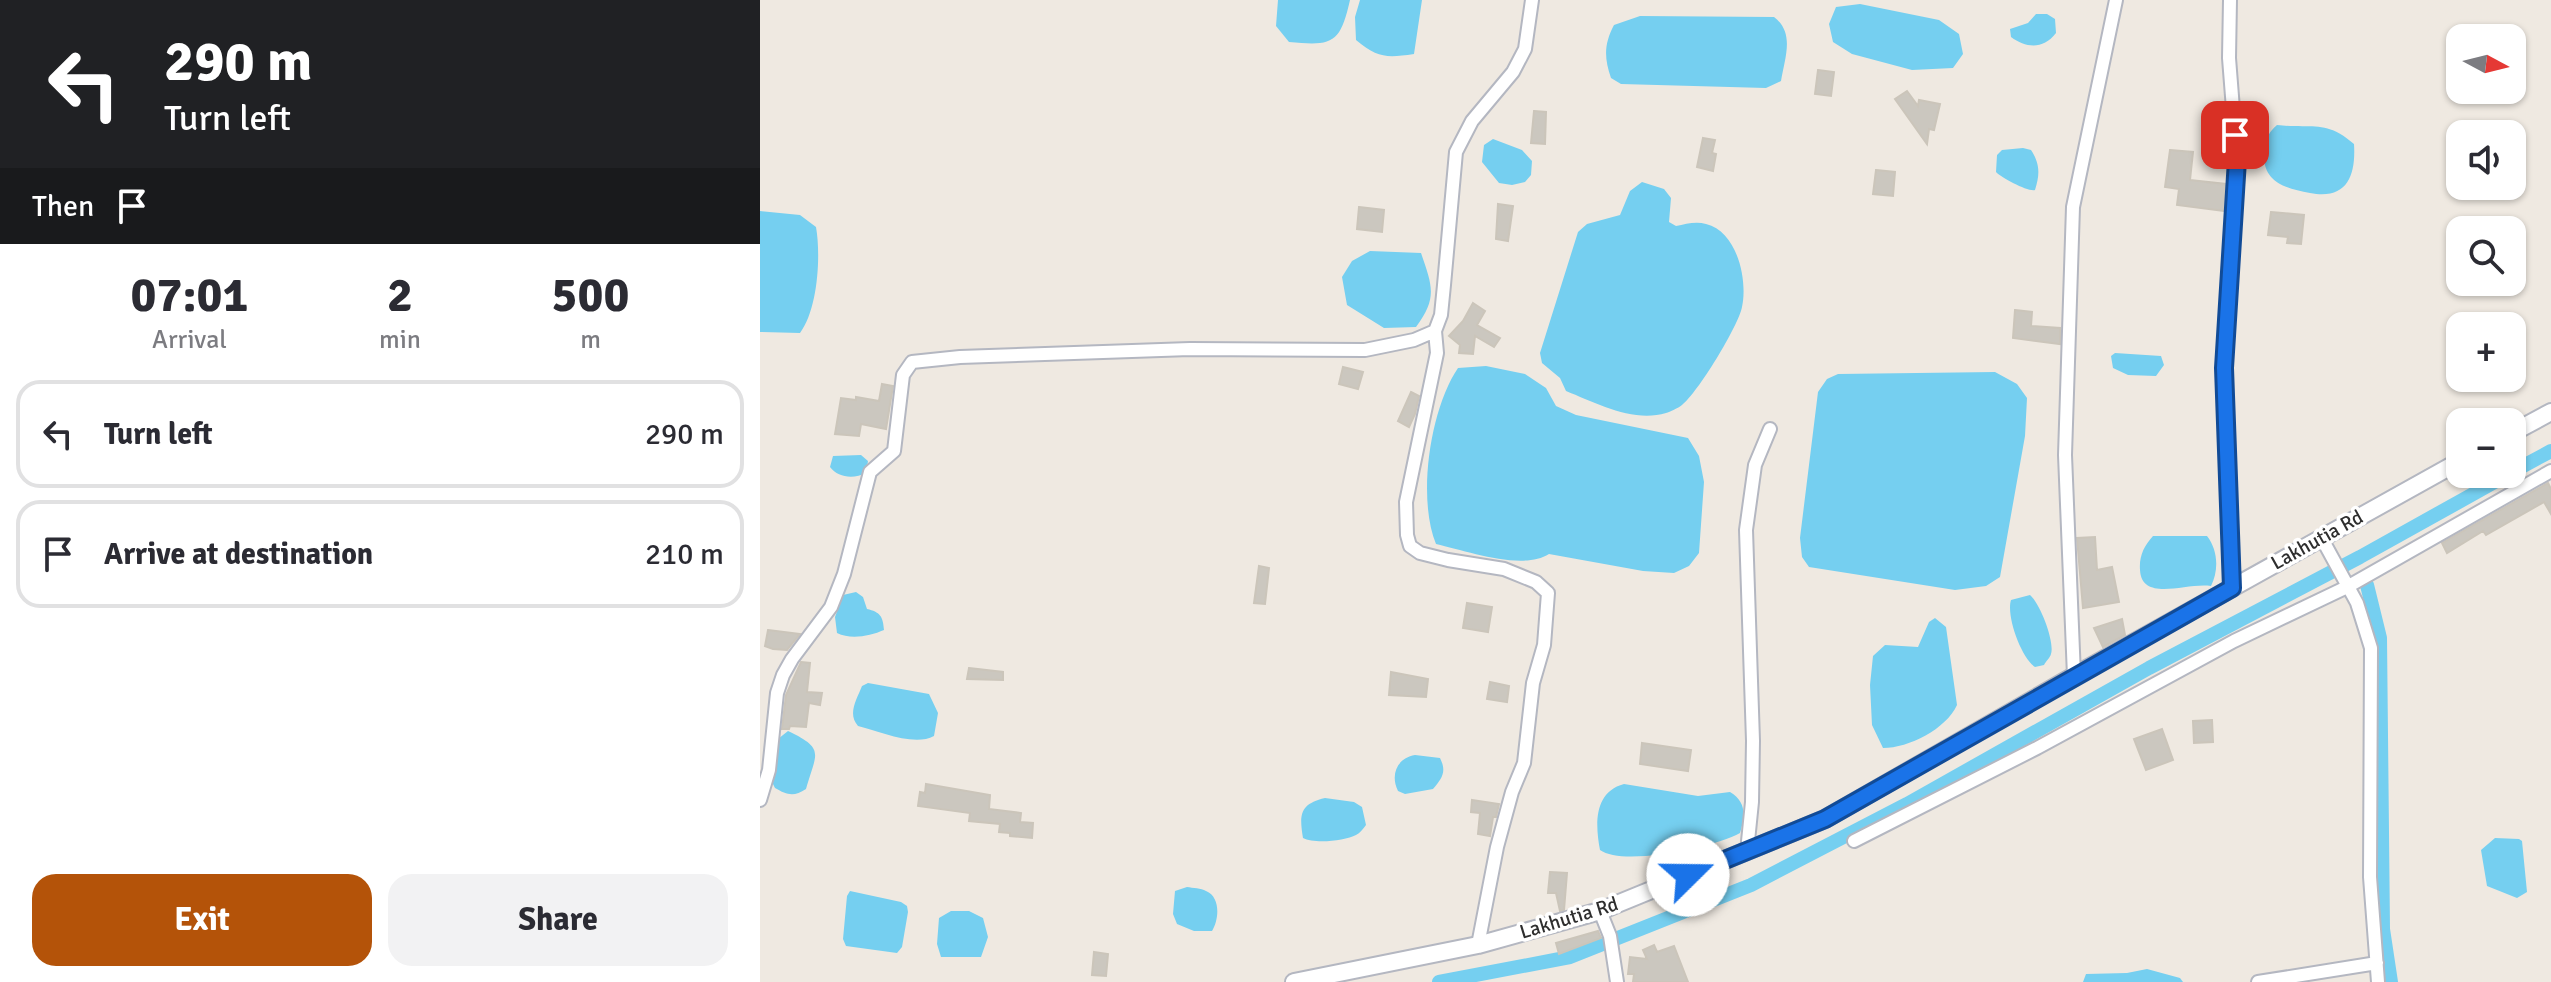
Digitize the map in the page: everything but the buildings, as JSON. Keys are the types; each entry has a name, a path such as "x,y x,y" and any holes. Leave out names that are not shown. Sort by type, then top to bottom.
{"street":[{"path":"1478,945 1497,847 1512,792 1524,763 1533,683 1544,645 1548,593 1536,582 1504,569 1420,553 1410,546 1406,502 1437,353 1435,331 1441,315 1456,152 1472,121 1513,72 1525,49 1532,0"},
{"path":"2074,676 2065,455 2073,207 2116,0"},
{"path":"2230,0 2229,58 2237,160 2224,368 2232,588"},
{"path":"760,800 769,770 777,693 783,675 831,607 844,574 870,472 894,451 903,375 912,362 960,357 1190,349 1365,350 1414,340 1435,331"},
{"path":"2526,425 2551,412"},
{"path":"1747,851 1753,741 1746,530 1755,465 1770,429"},
{"name":"Lakhutia Rd","path":"1294,982 1478,945 1600,911 1825,819 2446,469"},
{"path":"1854,841 2037,748 2234,641 2347,587 2551,471"},
{"path":"2321,537 2357,603 2371,648 2370,877 2378,982"},
{"path":"1600,911 1610,936 1617,982"},
{"path":"2258,982 2377,963"}],"water":[{"path":"1278,0 1350,0 1338,34 1325,42 1316,43 1289,42 1276,26"},
{"path":"1360,0 1422,0 1414,54 1383,55 1356,40 1355,17"},
{"path":"1860,4 1939,20 1959,34 1963,54 1953,68 1912,70 1852,54 1833,42 1829,24 1836,7"},
{"path":"2036,14 2047,14 2055,19 2056,33 2051,39 2034,46 2011,37 2010,29 2028,23"},
{"path":"1640,16 1774,17 1785,30 1786,38 1781,81 1766,88 1621,84 1611,78 1609,71 1606,57 1608,38 1614,25"},
{"path":"2277,125 2326,128 2354,144 2353,166 2347,183 2333,193 2323,194 2290,188 2275,180 2269,174 2264,158 2268,137"},
{"path":"1493,139 1522,150 1532,161 1531,175 1525,182 1512,185 1499,183 1482,162 1484,145"},
{"path":"2002,150 2031,150 2038,165 2035,190 2015,184 1996,172 1997,155"},
{"path":"1642,182 1664,189 1671,198 1669,222 1676,226 1706,224 1726,236 1738,258 1743,284 1739,316 1707,374 1682,405 1653,415 1628,414 1566,391 1560,378 1542,363 1540,353 1578,232 1587,224 1620,215 1630,191"},
{"path":"760,211 800,215 816,227 817,282 811,310 800,333 760,332"},
{"path":"1370,251 1421,253 1431,291 1428,308 1416,327 1384,328 1347,305 1342,277 1352,261"},
{"path":"2115,353 2161,356 2164,365 2156,376 2128,375 2113,368 2111,356"},
{"path":"1486,366 1525,374 1546,388 1556,406 1576,415 1688,438 1699,456 1704,482 1699,553 1689,566 1674,573 1643,571 1549,554 1538,559 1510,560 1436,544 1430,525 1427,479 1429,454 1440,406 1458,368"},
{"path":"1995,372 2017,384 2027,398 2025,436 2000,577 1986,586 1955,590 1809,567 1802,557 1800,538 1818,392 1827,379 1838,374"},
{"path":"861,455 868,461 866,473 861,475 842,475 830,467 833,456"},
{"path":"2153,536 2207,536 2216,560 2211,586 2157,589 2149,586 2143,580 2140,565 2143,552"},
{"path":"856,592 863,597 867,609 880,615 884,630 860,636 837,633 835,617 843,595"},
{"path":"2030,595 2046,623 2052,648 2044,665 2035,667 2020,646 2010,607 2011,600"},
{"path":"1935,618 1946,627 1957,705 1944,722 1926,736 1904,745 1883,748 1872,725 1870,685 1873,656 1885,645 1918,647 1929,622"},
{"path":"868,683 929,694 938,713 934,736 907,739 858,726 853,717 854,706 862,686"},
{"path":"788,731 808,743 815,753 806,789 794,794 775,788 772,782 778,739"},
{"path":"1415,755 1440,758 1442,775 1433,789 1405,794 1398,791 1395,773 1400,763"},
{"path":"1624,784 1698,796 1730,792 1742,805 1740,833 1691,849 1648,856 1612,855 1600,850 1597,830 1599,810 1607,794"},
{"path":"1325,798 1354,802 1362,807 1366,825 1357,834 1345,839 1322,841 1303,838 1303,811 1310,803"},
{"path":"2495,838 2522,841 2527,892 2517,898 2487,886 2481,850"},
{"path":"1187,887 1204,890 1214,898 1217,915 1212,931 1194,931 1177,924 1173,914 1175,891"},
{"path":"850,891 907,906 902,947 897,953 846,946 843,939"},
{"path":"951,911 969,911 983,918 988,937 981,957 941,957 937,944 939,918"},
{"path":"2147,969 2180,978 2183,982 2083,982 2086,974"}],"waterway":[{"path":"2526,464 2551,451"},
{"path":"1439,982 1570,957 1751,885 1907,804 2149,668 2484,488"},
{"path":"2367,585 2380,638 2383,929 2391,982"}],"route":[{"path":"1688,875 1825,819 2232,588 2224,368 2237,160 2235,135"}]}
